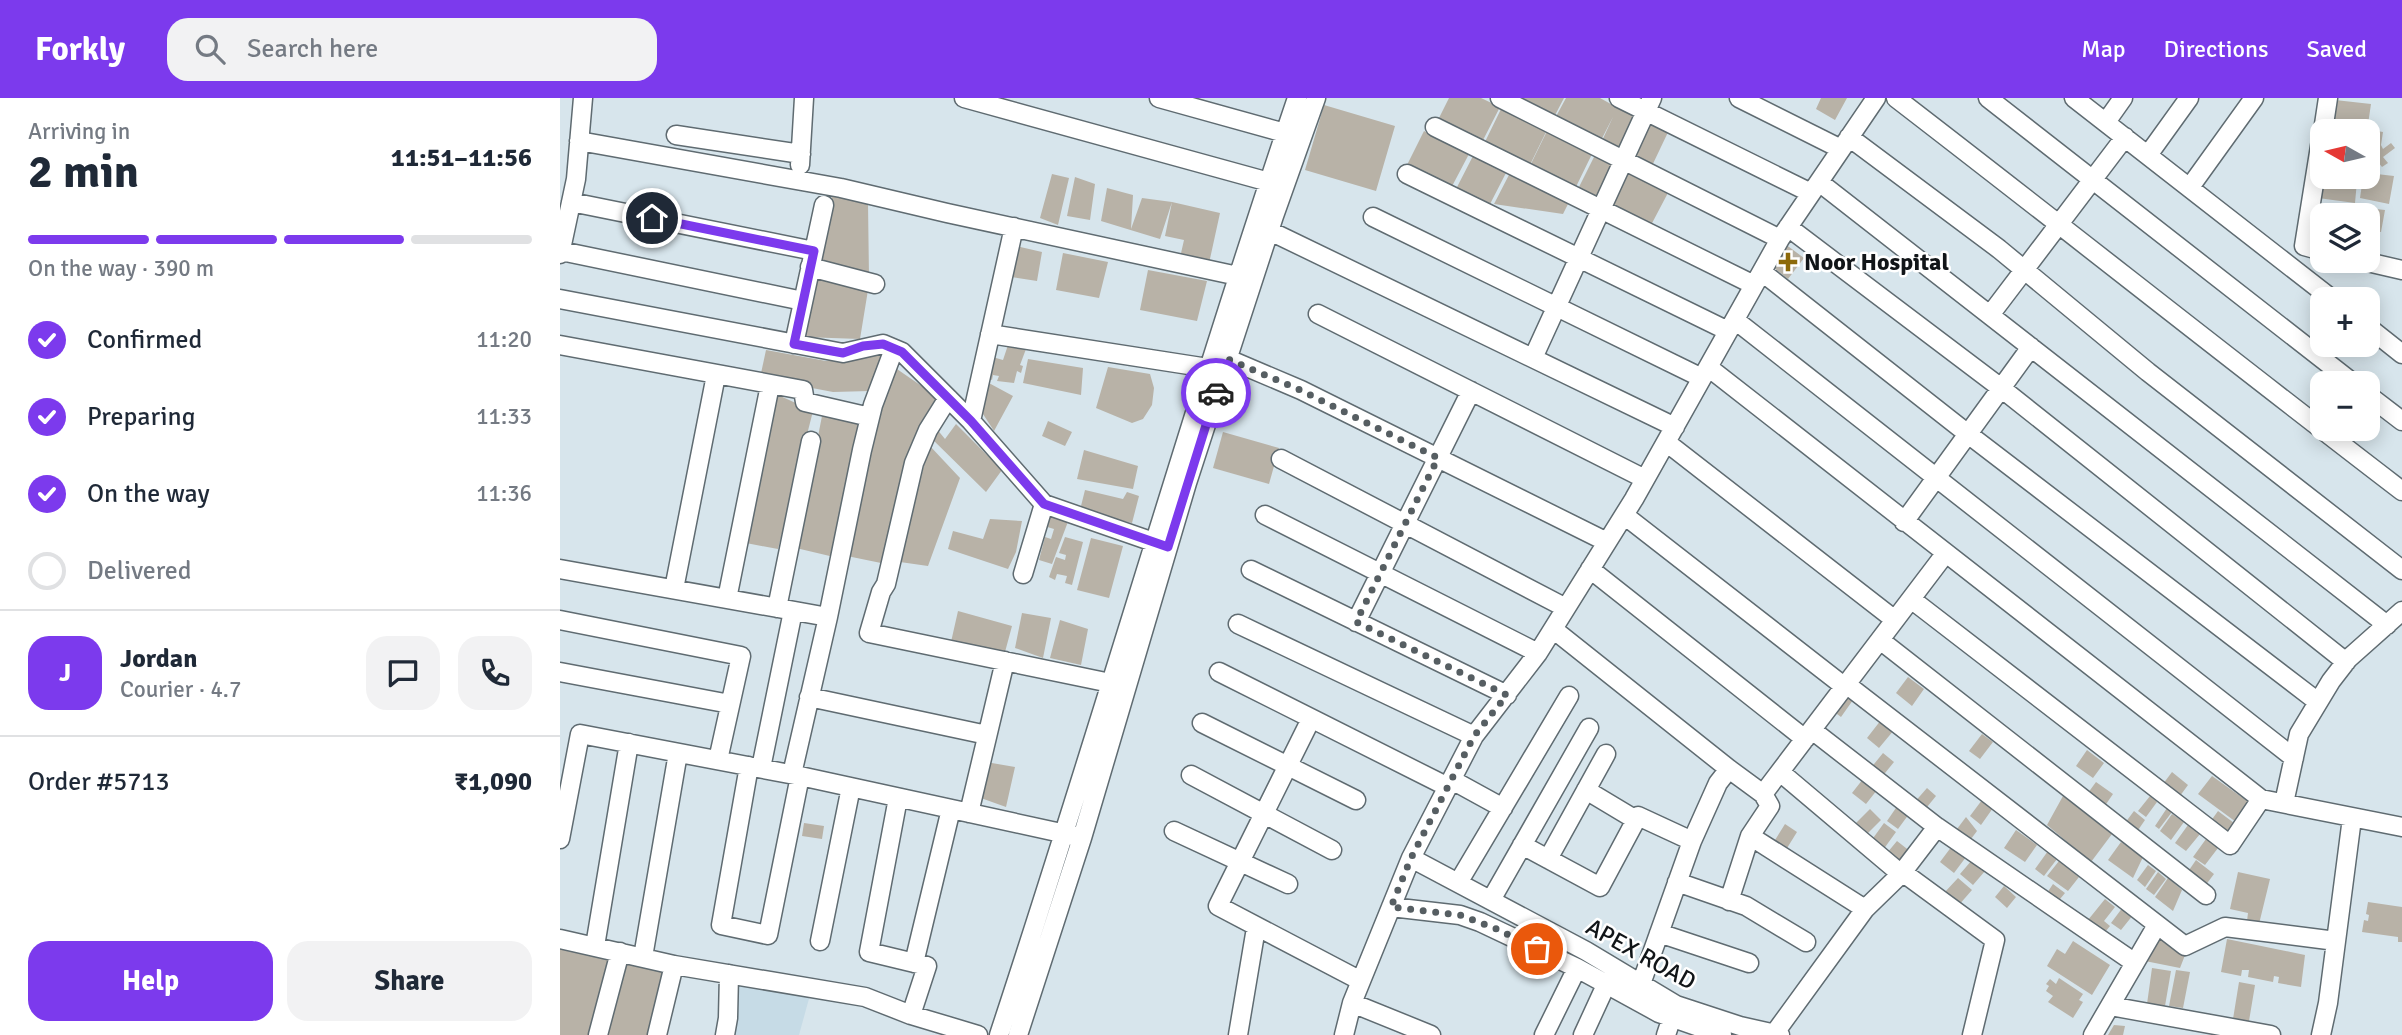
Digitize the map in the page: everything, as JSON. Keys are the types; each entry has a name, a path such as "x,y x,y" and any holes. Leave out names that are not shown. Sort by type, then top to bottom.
{"street":[{"path":"583,98 571,202 560,252 803,301"},
{"path":"799,180 804,98"},
{"path":"964,98 1269,182"},
{"path":"1159,98 1285,133"},
{"path":"1161,545 1228,359 1269,182 1297,98"},
{"path":"1018,1035 1073,836 1161,545 1208,368 1269,230 1316,98"},
{"path":"1500,98 1623,160 1784,233 2001,388 2346,662"},
{"path":"1619,98 1649,105 1815,187 1990,315 2386,625"},
{"path":"1739,98 1845,143 2025,271 2148,372 2402,570"},
{"path":"1896,98 2402,491"},
{"path":"1988,98 2337,371"},
{"path":"2074,98 2317,287"},
{"path":"2106,122 2123,98"},
{"path":"2148,155 2189,98"},
{"path":"2190,187 2254,98"},
{"path":"2324,119 2328,98"},
{"path":"1343,1035 1352,1003 1411,858 1474,736 1507,695 1553,629 1645,479 1784,233 1872,99"},
{"path":"1533,358 1649,105"},
{"path":"1435,127 1601,209 1758,278 1968,434 2318,702"},
{"path":"677,135 801,154"},
{"path":"1990,315 2125,137"},
{"path":"579,141 799,180 1246,278"},
{"path":"1407,174 1579,258 1731,325 1937,476 2294,758"},
{"path":"571,202 812,259 875,284"},
{"path":"794,344 824,205"},
{"path":"2310,208 2304,246 2310,248"},
{"path":"1373,217 1557,307 1705,372 1904,522 2261,799 2402,827"},
{"path":"971,421 1014,227"},
{"path":"1269,230 1533,358 1670,434 1895,620"},
{"path":"2380,265 2402,270"},
{"path":"560,299 843,353 863,346 883,344 902,352 971,421 1044,504 1161,545"},
{"path":"1318,314 1645,479"},
{"path":"990,334 1208,368"},
{"path":"2380,337 2402,354"},
{"path":"560,345 803,390 805,402 870,417"},
{"path":"1904,522 2031,347"},
{"path":"811,441 785,609 721,925 768,935 809,697 870,417 894,349"},
{"path":"1228,359 1300,390 1607,542"},
{"path":"674,589 716,375"},
{"path":"727,599 770,385"},
{"path":"1356,622 1471,391"},
{"path":"948,398 928,430 914,463 886,583 869,633 1119,685"},
{"path":"2380,404 2402,421"},
{"path":"1281,459 1566,608"},
{"path":"1023,574 1044,504"},
{"path":"1265,515 1538,653"},
{"path":"1624,515 2185,946 2225,927 2336,941"},
{"path":"1763,794 1945,554"},
{"path":"560,569 828,617"},
{"path":"1590,569 1808,735 2135,963"},
{"path":"1251,570 1507,695"},
{"path":"1911,599 2230,845 2261,799"},
{"path":"2284,803 2299,734 2318,702 2346,662 2402,611"},
{"path":"560,620 741,656 718,760"},
{"path":"1238,624 1474,736"},
{"path":"1553,629 1763,794 1770,806 1750,836 1729,901"},
{"path":"1880,640 2206,895"},
{"path":"969,813 1005,661"},
{"path":"560,672 730,704"},
{"path":"1219,672 1311,719 1503,808"},
{"path":"1458,883 1569,696"},
{"path":"809,697 987,735"},
{"path":"1311,719 1218,906 1361,981"},
{"path":"1202,723 1356,800"},
{"path":"1491,900 1589,728"},
{"path":"560,839 580,734 796,775 1073,836"},
{"path":"594,946 629,743"},
{"path":"643,957 678,753"},
{"path":"1548,859 1606,754"},
{"path":"1641,984 1692,841 1718,783 1728,769"},
{"path":"1780,772 1901,874 1905,874 1996,940 1972,1035"},
{"path":"1191,775 1332,850"},
{"path":"820,940 851,787"},
{"path":"1586,790 1636,820"},
{"path":"898,798 869,952 927,966 911,1015"},
{"path":"915,963 951,809"},
{"path":"1522,845 1600,887 1638,816 1692,841"},
{"path":"2320,1035 2328,1003 2352,818"},
{"path":"1777,1034 1865,909 1901,874 1937,827"},
{"path":"1174,831 1288,884"},
{"path":"999,1035 1073,836"},
{"path":"1750,836 1865,909"},
{"name":"APEX ROAD","path":"1411,858 1586,951 1641,984 1671,1019 1777,1034"},
{"path":"1677,882 1746,906 1806,942"},
{"name":"APEX ROAD","path":"1391,907 1438,912 1470,919 1577,968 1671,1019 1721,1035"},
{"path":"2093,1035 2157,925"},
{"path":"1238,1035 1256,928"},
{"path":"1659,933 1749,963"},
{"path":"560,939 674,965 865,997 911,1015 978,1035"},
{"path":"598,1035 620,952"},
{"path":"657,1035 674,965"},
{"path":"1544,1035 1577,968"},
{"path":"725,1035 729,974"},
{"path":"1583,1035 1606,985"},
{"path":"1352,1003 1431,1035"},
{"path":"2110,1006 2271,1035"}],"shaded area":[{"path":"733,979 810,995 799,1035 730,1035"}],"building":[{"path":"1449,98 1481,98 1500,107 1480,146 1436,124"},
{"path":"1507,98 1564,98 1552,121"},
{"path":"1566,98 1600,98 1618,108 1620,105 1642,115 1622,156 1600,145 1613,117 1598,146 1553,122"},
{"path":"1821,98 1847,98 1835,120 1816,109"},
{"path":"2335,100 2371,104 2369,119 2333,119"},
{"path":"1324,105 1395,126 1376,191 1305,170"},
{"path":"1501,109 1546,132 1527,171 1482,148"},
{"path":"1648,119 1670,128 1650,170 1628,159"},
{"path":"1424,131 1469,154 1449,192 1405,169"},
{"path":"1547,131 1592,154 1573,193 1528,170"},
{"path":"2380,131 2383,132 2383,149 2391,143 2395,148 2383,157 2388,163 2382,167"},
{"path":"1596,153 1618,162 1598,204 1576,193"},
{"path":"1474,154 1507,171 1488,208 1455,191"},
{"path":"1625,166 1670,189 1650,227 1605,205"},
{"path":"1512,169 1570,200 1563,214 1494,204"},
{"path":"1052,174 1069,178 1058,225 1040,218"},
{"path":"2380,174 2394,176 2389,204 2360,198 2361,189 2380,189"},
{"path":"1075,177 1095,184 1090,220 1067,216"},
{"path":"1107,188 1133,195 1131,229 1142,198 1172,202 1160,239 1101,221"},
{"path":"2319,189 2356,189 2355,203 2318,198"},
{"path":"832,196 868,203 869,277 819,260"},
{"path":"1172,202 1220,213 1208,268 1179,262 1184,240 1165,236"},
{"path":"2380,209 2385,210 2380,232"},
{"path":"1785,244 1804,258 1788,279 1769,264"},
{"path":"1016,246 1042,252 1037,281 1004,276"},
{"path":"1063,253 1108,262 1099,298 1056,290"},
{"path":"1148,270 1207,281 1197,321 1140,310"},
{"path":"815,277 868,290 860,339 803,337"},
{"path":"1009,342 1026,349 1020,365 1023,366 1021,373 1017,371 1014,383 997,381 999,376 993,375 992,380 984,377 989,356 1003,360"},
{"path":"766,350 826,361 881,354 870,391 833,392 760,378"},
{"path":"1028,359 1083,368 1081,395 1023,383"},
{"path":"894,367 939,398 881,563 847,556 878,418"},
{"path":"1108,367 1150,374 1154,388 1152,405 1143,419 1132,423 1096,408"},
{"path":"987,382 1013,396 994,431 983,414"},
{"path":"776,394 813,411 778,549 746,543"},
{"path":"822,416 860,423 834,557 796,548"},
{"path":"1048,421 1072,432 1065,446 1042,436"},
{"path":"956,424 1002,470 986,492 929,436 936,428 945,439"},
{"path":"1223,432 1279,448 1269,484 1213,468"},
{"path":"929,445 960,478 928,566 900,562"},
{"path":"1084,450 1138,466 1133,489 1077,479"},
{"path":"1085,490 1123,499 1127,492 1139,496 1132,523 1080,510"},
{"path":"1049,513 1069,519 1052,564 1039,560 1045,537 1051,539 1054,529 1044,526"},
{"path":"990,519 1022,521 1016,552 1008,569 948,549 953,531 983,539"},
{"path":"1065,537 1083,542 1072,585 1065,583 1067,576 1057,574 1055,580 1049,577 1056,557 1065,560 1066,555 1059,553"},
{"path":"1091,538 1123,546 1109,598 1077,590"},
{"path":"958,611 1012,626 1005,652 951,642"},
{"path":"1022,613 1051,618 1043,658 1015,648"},
{"path":"1060,620 1088,629 1081,665 1050,658"},
{"path":"1908,677 1924,689 1912,706 1896,693"},
{"path":"1845,695 1853,700 1841,717 1833,711"},
{"path":"1881,720 1894,730 1879,748 1867,738"},
{"path":"1982,734 1993,742 1980,759 1969,751"},
{"path":"2087,750 2104,763 2093,778 2076,766"},
{"path":"1883,753 1894,762 1881,778 1870,769"},
{"path":"986,762 1015,767 1006,807 978,797"},
{"path":"2172,772 2188,785 2177,800 2160,788"},
{"path":"2212,776 2250,803 2236,822 2198,794"},
{"path":"1863,779 1877,790 1866,804 1852,793"},
{"path":"2096,782 2113,794 2102,810 2085,797"},
{"path":"1927,788 1936,796 1923,812 1913,804"},
{"path":"2063,796 2112,834 2091,862 2047,825"},
{"path":"2150,796 2157,802 2146,817 2138,811"},
{"path":"1982,800 1993,808 1981,825 1970,816"},
{"path":"1898,805 1909,814 1898,829 1887,821"},
{"path":"2167,808 2172,812 2159,829 2155,826"},
{"path":"1870,809 1881,820 1865,836 1854,825"},
{"path":"2134,811 2145,820 2134,836 2122,827"},
{"path":"2218,811 2234,823 2224,837 2208,825"},
{"path":"2172,814 2184,822 2171,840 2160,831"},
{"path":"1966,817 1977,831 1968,843 1954,833"},
{"path":"804,823 824,826 822,839 802,836"},
{"path":"1884,823 1896,832 1883,850 1871,841"},
{"path":"1785,824 1797,832 1784,853 1772,845"},
{"path":"2188,825 2200,834 2186,851 2175,843"},
{"path":"2016,830 2037,845 2025,862 2004,848"},
{"path":"2206,839 2218,848 2205,865 2193,857"},
{"path":"1897,841 1911,852 1900,865 1887,853"},
{"path":"1955,842 1969,853 1954,873 1940,862"},
{"path":"2121,842 2143,857 2133,878 2108,860"},
{"path":"2048,851 2057,859 2044,876 2035,869"},
{"path":"1972,860 1985,871 1973,885 1960,874"},
{"path":"2196,860 2214,874 2202,890 2185,876"},
{"path":"2059,861 2079,877 2068,891 2047,876"},
{"path":"2148,865 2156,871 2145,887 2137,880"},
{"path":"2158,872 2166,879 2154,895 2146,889"},
{"path":"2238,872 2270,879 2259,924 2247,921 2248,913 2230,909"},
{"path":"1958,878 1972,890 1958,906 1944,893"},
{"path":"2168,878 2182,890 2173,911 2155,897"},
{"path":"2053,884 2065,893 2056,904 2045,896"},
{"path":"2004,886 2016,897 2007,908 1995,897"},
{"path":"2105,899 2115,907 2104,921 2110,926 2101,937 2088,920"},
{"path":"2368,902 2402,907 2402,942 2398,942 2398,937 2362,932 2364,920 2368,921"},
{"path":"2123,907 2133,915 2121,930 2111,923"},
{"path":"2157,933 2187,950 2180,968 2140,960"},
{"path":"2227,939 2305,955 2301,987 2278,983 2279,977 2274,976 2273,982 2248,977 2249,970 2242,970 2241,976 2221,972"},
{"path":"2073,941 2110,965 2092,995 2047,966 2057,949 2065,954"},
{"path":"560,945 611,956 589,1035 560,1035"},
{"path":"623,961 668,971 653,1035 603,1035"},
{"path":"2152,968 2171,971 2165,1006 2147,1004"},
{"path":"2176,970 2190,972 2183,1008 2169,1006"},
{"path":"2059,978 2083,994 2079,1000 2083,1002 2073,1018 2048,1002 2053,996 2046,991 2049,986 2046,984 2050,979 2056,984"},
{"path":"2239,982 2255,985 2249,1021 2233,1019"},
{"path":"2114,1025 2125,1026 2123,1035 2108,1035"}],"way so far":[{"path":"1216,393 1228,359 1300,390 1438,458 1356,622 1507,695 1474,736 1411,858 1391,907 1460,915 1497,929 1537,949"}],"place":[{"name":"Noor Hospital","path":"1788,262"}],"route":[{"path":"652,218 814,251 794,344 843,353 863,346 883,344 902,352 971,421 1044,504 1168,547 1216,393"}]}
